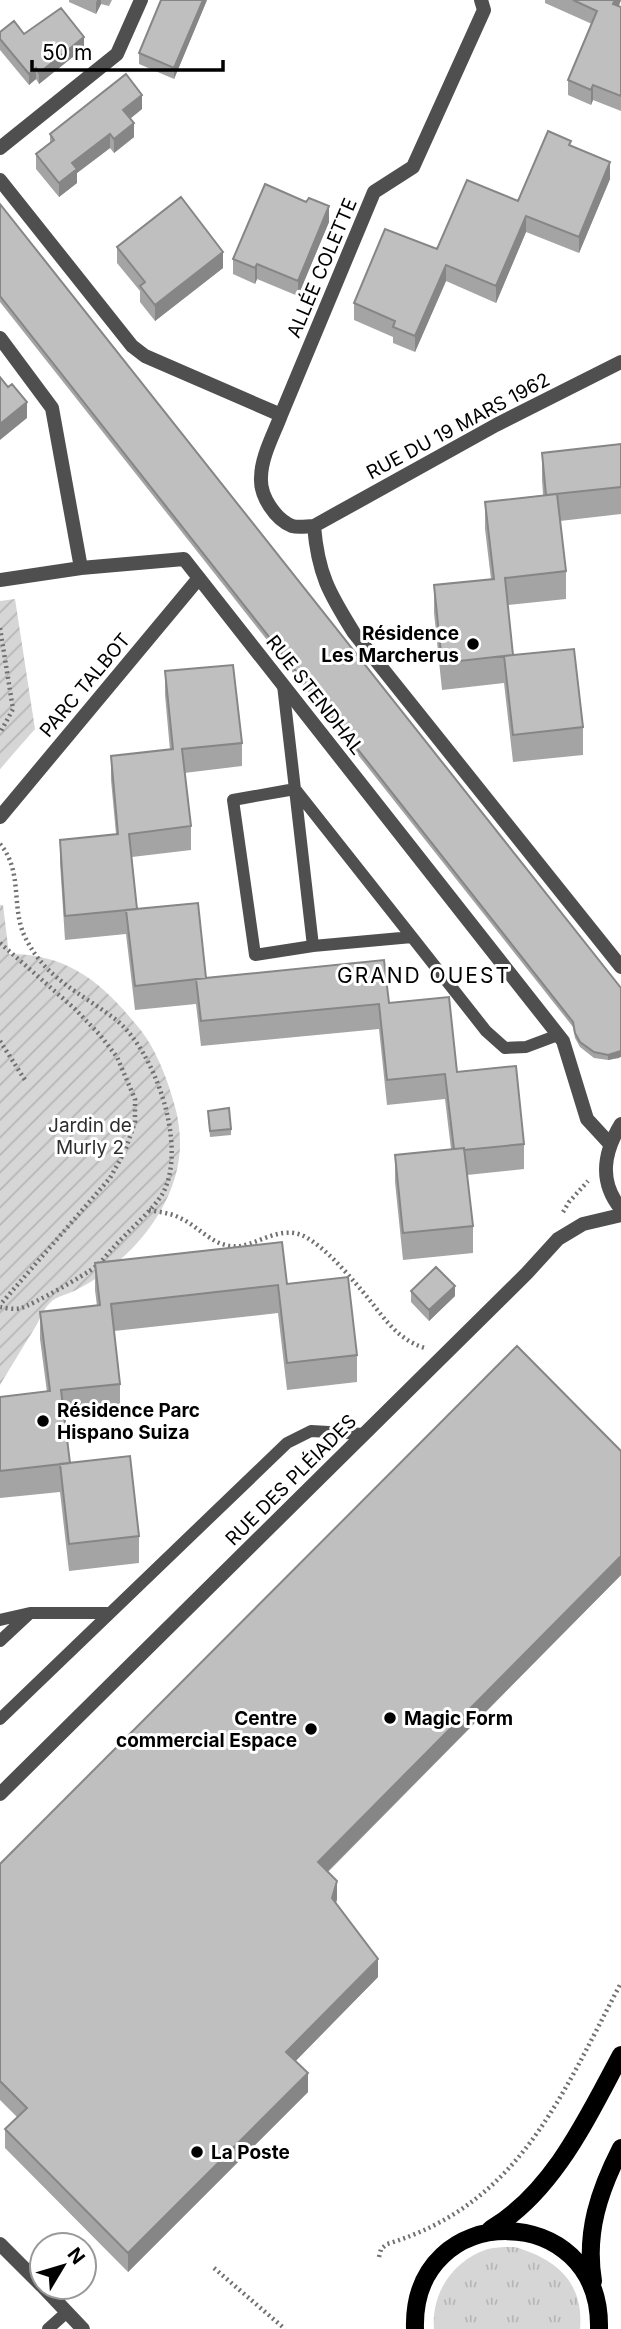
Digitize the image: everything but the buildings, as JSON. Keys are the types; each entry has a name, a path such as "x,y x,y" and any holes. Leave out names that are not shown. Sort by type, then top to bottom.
{"main road":[{"path":"415,2329 417,2301 423,2283 433,2267 453,2247 486,2232 516,2213 548,2178 621,2055"},
{"path":"601,2326 590,2259 591,2230 604,2185 620,2151"},
{"path":"486,2232 516,2230 535,2234 552,2242 567,2252 580,2266 595,2295"}],"street":[{"path":"0,148 117,54 141,0"},
{"name":"ALLÉE COLETTE","path":"281,415 374,192 413,167 484,10 481,0"},
{"path":"0,180 132,346 145,356 281,415 262,465 260,478 263,492 281,519 295,527 314,526 317,557 323,578 354,633 621,967"},
{"path":"0,338 52,408 81,568 0,580"},
{"name":"RUE DU 19 MARS 1962","path":"314,526 496,425 621,362"},
{"name":"RUE STENDHAL","path":"81,568 184,559 564,1041 587,1119 610,1144"},
{"name":"PARC TALBOT","path":"0,817 199,578"},
{"path":"621,1124 610,1144 606,1162 607,1181 615,1202 621,1209"},
{"name":"RUE DES PLÉIADES","path":"2,1788 364,1434 558,1239 583,1224 621,1215"},
{"path":"0,2244 28,2271"},
{"path":"56,2301 83,2329"}],"lane":[{"path":"283,685 313,946"},
{"path":"295,789 486,1031 505,1048 526,1046 558,1035"},
{"path":"295,789 233,800 255,955 313,946 412,937"},
{"path":"0,1719 287,1443 311,1431 364,1434"},
{"path":"0,1620 30,1613 110,1613"},
{"path":"0,1641 30,1613"},
{"path":"48,2329 66,2312"}],"path":[{"path":"0,628 13,709 0,733"},
{"path":"0,844 15,872 20,924 25,938 41,965 78,995 117,1021 146,1058 167,1110 173,1145 171,1170 163,1194 95,1267 19,1309 0,1306"},
{"path":"0,943 75,1009 117,1057 135,1099 135,1122 125,1151 110,1178 0,1306"},
{"path":"0,1041 25,1080"},
{"path":"558,1239 559,1219 569,1202 606,1162"},
{"path":"148,1210 179,1217 212,1240 230,1246 242,1246 263,1237 288,1233 307,1237 363,1292 387,1325 413,1345 444,1354"},
{"path":"379,2257 387,2244 452,2216 480,2197 507,2171 543,2125 621,1983"},
{"path":"214,2268 285,2329"}],"green space":[{"path":"15,599 35,729 0,769 0,601"},
{"name":"Jardin de Murly 2","path":"0,905 3,905 9,954 48,959 80,972 108,994 146,1037 169,1087 178,1118 180,1147 173,1183 157,1217 146,1232 106,1271 48,1305 0,1385"},
{"path":"515,2247 543,2258 564,2275 577,2298 580,2329 434,2329 436,2303 455,2270 464,2261 488,2249"}],"place":[{"name":"Résidence Les Marcherus","path":"473,644"},
{"name":"Résidence Parc Hispano Suiza","path":"43,1421"},
{"name":"Magic Form","path":"390,1718"},
{"name":"Centre commercial Espace","path":"311,1729"},
{"name":"La Poste","path":"197,2152"}],"district":[{"name":"GRAND OUEST","path":"424,975"}]}
